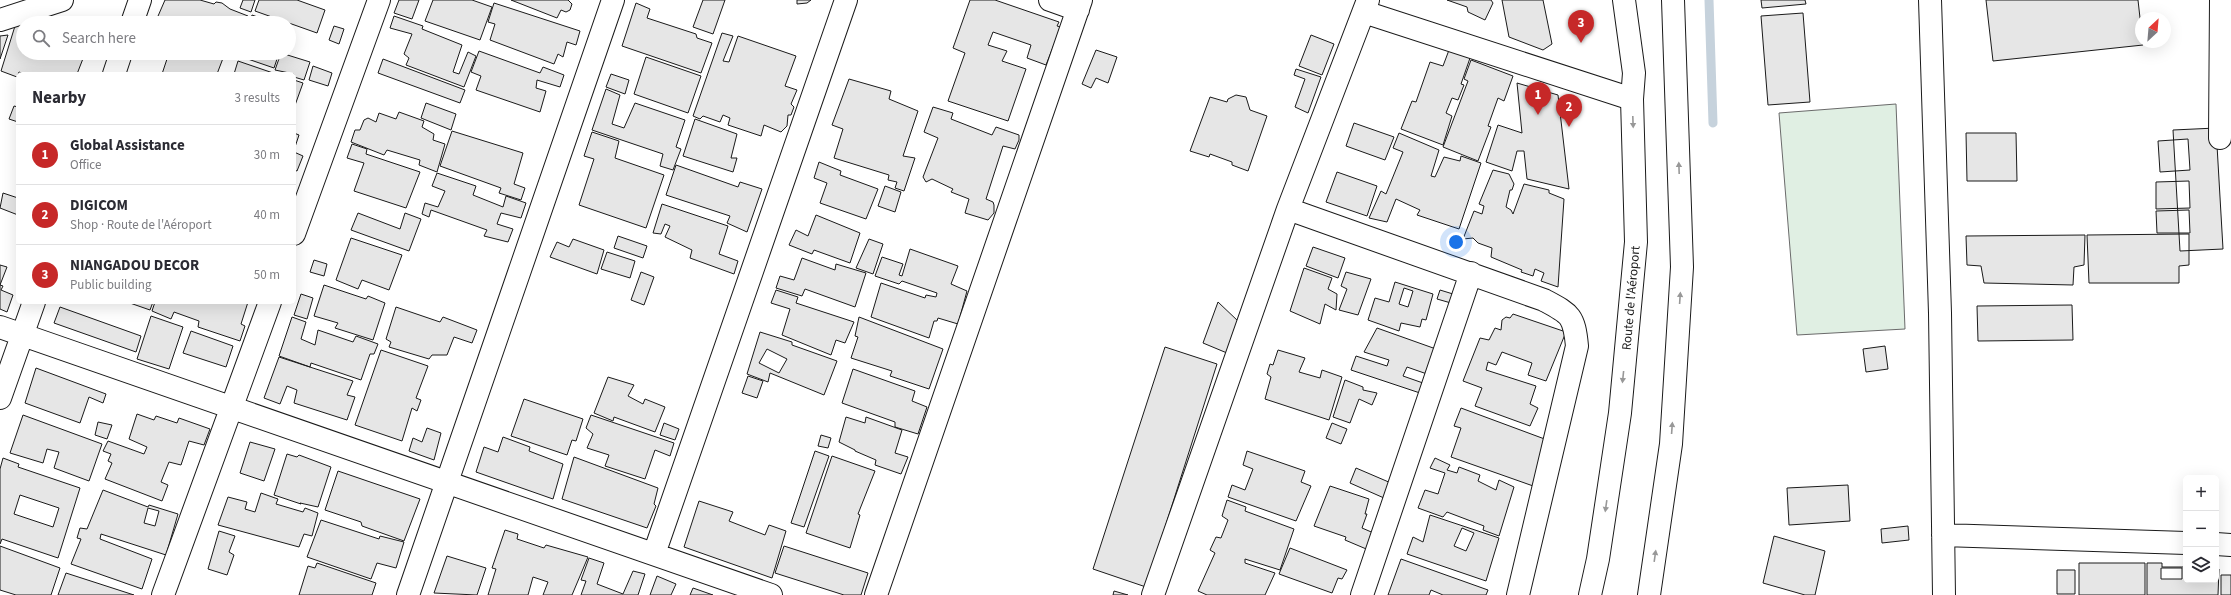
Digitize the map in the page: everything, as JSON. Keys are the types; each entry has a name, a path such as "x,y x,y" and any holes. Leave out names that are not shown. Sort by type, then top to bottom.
{"main road":[{"path":"0,20 62,0"},
{"path":"134,16 140,0"},
{"path":"296,228 379,0"},
{"path":"408,595 614,0"},
{"path":"654,554 846,0"},
{"path":"876,595 1080,5 1050,0"},
{"path":"1611,0 1634,72"},
{"name":"Route de l'Aéroport","path":"1590,595 1598,559 1620,413 1636,242 1632,99 1634,72 1624,0"},
{"path":"1649,595 1671,444 1682,267 1673,0"},
{"path":"1930,0 1940,313 1944,595"},
{"path":"2220,138 2221,0"},
{"path":"1153,595 1288,209 1366,6 1632,99"},
{"path":"115,72 119,60"},
{"path":"1288,209 1471,273 1544,300 1567,312 1575,326 1577,346 1518,595"},
{"path":"1362,595 1471,273"},
{"path":"0,398 33,304"},
{"path":"163,595 269,304"},
{"path":"0,327 771,595"},
{"path":"1943,535 2183,543"},
{"path":"2219,544 2231,545"}],"green space":[{"path":"1896,104 1905,329 1797,335 1779,113"}],"building":[{"path":"165,0 200,0 214,4 216,2 222,3 230,9 248,16 158,16"},
{"path":"243,0 255,0 251,12 240,8"},
{"path":"259,0 297,0 325,10 317,33 296,26 296,16 269,16 255,11"},
{"path":"399,0 419,0 412,19 394,13"},
{"path":"433,0 472,0 492,7 480,40 425,21"},
{"path":"511,0 568,0 572,4 570,10 566,12 561,10 557,18"},
{"path":"703,0 725,0 713,34 693,27"},
{"path":"797,0 811,0 807,3 797,4"},
{"path":"970,0 995,0 1059,22 1057,26 1061,27 1046,65 1027,58 1031,45 993,32 988,45 1007,51 1002,61 1026,69 1008,121 948,101 965,53 953,48"},
{"path":"1447,0 1491,0 1493,3 1485,20 1468,12 1467,7"},
{"path":"1502,0 1543,0 1552,44 1543,50 1509,37"},
{"path":"1761,0 1805,0 1806,4 1762,8"},
{"path":"1986,0 2138,0 2139,12 2135,12 2135,46 1993,61"},
{"path":"494,3 580,31 576,45 567,42 563,57 558,54 554,64 490,40 495,24 488,22"},
{"path":"636,3 650,9 647,18 696,34 697,38 712,43 701,73 622,46"},
{"path":"1803,13 1810,102 1768,105 1761,16"},
{"path":"394,16 423,26 422,29 462,45 453,72 459,74 468,52 476,56 464,87 406,65 409,58 404,54 412,34 390,28"},
{"path":"15,26 16,60 82,60 78,72 16,72 16,77 1,71"},
{"path":"334,26 344,29 339,44 329,40"},
{"path":"722,33 733,36 723,61 729,62 738,36 796,56 785,86 797,90 791,104 794,107 791,115 788,115 787,126 781,132 764,125 761,136 728,125 730,118 723,115 720,122 703,116 700,119 693,116"},
{"path":"8,35 0,59 0,36"},
{"path":"1311,35 1334,44 1322,75 1299,66"},
{"path":"1096,50 1117,57 1108,83 1096,78 1091,88 1082,84"},
{"path":"1449,50 1470,58 1461,84 1464,85 1458,100 1452,98 1446,113 1452,116 1443,145 1401,129 1412,101 1416,102 1430,62 1443,66"},
{"path":"479,51 540,73 543,67 564,75 560,87 537,80 536,88 546,91 540,112 476,90 481,76 471,72"},
{"path":"646,57 701,76 688,113 634,94"},
{"path":"296,58 310,62 304,80 296,78 296,72 275,70 279,60 296,60"},
{"path":"383,59 465,90 460,103 378,73"},
{"path":"167,60 222,60 218,72 163,72"},
{"path":"251,60 277,60 274,68"},
{"path":"1471,60 1513,76 1504,101 1498,98 1488,126 1491,127 1478,161 1443,147 1468,81 1464,79"},
{"path":"238,61 270,72 235,72"},
{"path":"313,66 332,73 328,86 309,80"},
{"path":"1296,69 1321,77 1308,113 1295,107 1305,79 1294,75"},
{"path":"611,74 629,80 625,94 606,87"},
{"path":"849,79 891,91 889,99 918,111 903,156 915,158 904,191 895,188 897,182 888,180 889,175 834,158 843,129 832,125"},
{"path":"296,81 303,83 296,102"},
{"path":"1517,83 1558,95 1569,189 1527,179 1524,151 1517,151 1512,171 1486,162 1498,125 1522,133"},
{"path":"606,89 620,95 612,124 624,128 635,103 685,120 676,147 681,149 673,170 660,166 663,154 592,130"},
{"path":"1236,95 1246,97 1250,110 1267,116 1248,171 1232,165 1232,162 1210,154 1209,157 1190,151 1210,97 1227,102 1228,99"},
{"path":"426,103 456,114 451,130 421,118"},
{"path":"14,106 16,106 16,121 9,119"},
{"path":"933,107 953,113 951,119 992,135 996,127 1019,135 1019,140 1015,149 1003,146 986,199 993,202 994,205 994,213 988,220 965,213 969,199 951,192 953,189 932,179 926,182 923,177 938,138 924,132"},
{"path":"399,112 424,121 422,127 434,134 433,140 445,144 437,172 419,165 420,160 387,150 384,155 351,142 355,130 360,130 364,120 368,118 376,122 379,113 396,119"},
{"path":"695,119 737,134 731,158 737,158 733,172 683,156"},
{"path":"1354,123 1394,137 1385,160 1346,146"},
{"path":"2216,128 2223,249 2180,251 2173,130"},
{"path":"452,131 523,153 514,184 525,188 521,200 499,193 501,188 440,166"},
{"path":"592,132 619,141 615,158 664,175 646,228 579,205 594,159 584,156"},
{"path":"1399,133 1439,150 1431,176 1435,177 1444,157 1460,161 1461,156 1481,163 1459,229 1417,215 1420,210 1396,199 1387,222 1369,218 1381,191 1386,194 1403,152 1393,148"},
{"path":"1966,133 2016,133 2017,181 1967,181"},
{"path":"296,134 299,135 296,144"},
{"path":"2188,139 2190,170 2160,172 2158,141"},
{"path":"352,144 367,149 366,154 420,172 406,208 354,191 364,163 347,158"},
{"path":"296,153 303,156 296,171"},
{"path":"819,162 841,171 840,175 878,189 866,219 820,203 827,183 814,178"},
{"path":"676,165 738,187 740,182 762,189 747,232 727,223 730,216 666,195"},
{"path":"1493,170 1509,174 1514,184 1512,190 1510,190 1506,207 1511,210 1513,214 1524,184 1549,190 1549,193 1564,199 1558,287 1541,281 1544,273 1535,269 1533,276 1521,272 1522,270 1491,257 1492,248 1478,243 1473,238 1463,239 1474,211 1482,214 1484,206 1479,204"},
{"path":"1337,172 1377,186 1367,216 1326,202"},
{"path":"437,173 476,186 473,195 503,207 506,196 526,203 521,218 501,213 497,224 513,229 508,242 484,236 487,230 431,210 429,217 422,214 425,203 438,207 445,191 432,186"},
{"path":"2189,181 2190,208 2156,209 2156,182"},
{"path":"885,186 901,192 895,212 878,206"},
{"path":"3,193 16,197 16,214 0,208"},
{"path":"662,204 728,226 719,254 738,261 734,274 690,258 692,250 665,237 670,226 665,224 661,234 653,233"},
{"path":"2189,210 2190,233 2157,233 2156,211"},
{"path":"358,213 400,229 405,213 421,219 409,251 351,230"},
{"path":"816,215 860,233 850,263 814,250 812,254 789,245 796,230 808,236"},
{"path":"2189,234 2189,265 2179,266 2179,283 2089,283 2087,235"},
{"path":"2085,235 2084,265 2074,267 2073,285 1984,283 1981,266 1967,265 1966,236"},
{"path":"618,236 647,246 643,258 614,248"},
{"path":"351,238 402,255 389,290 362,280 358,289 336,280"},
{"path":"573,239 604,250 597,274 550,257 557,242 569,247"},
{"path":"869,239 883,244 873,274 856,268"},
{"path":"1313,247 1345,258 1338,278 1306,266"},
{"path":"910,249 958,266 951,284 967,291 958,324 938,318 937,321 934,321 929,338 871,317 881,283 925,298 926,295 936,297 937,293 902,281 899,284 875,276 882,257 903,264 899,275 902,276"},
{"path":"607,252 635,261 630,278 601,269"},
{"path":"802,258 835,270 836,264 866,273 855,307 805,289 802,296 776,288 780,276 794,280"},
{"path":"314,260 327,264 324,276 310,272"},
{"path":"0,265 7,267 0,285"},
{"path":"1304,268 1332,278 1328,289 1337,294 1336,310 1325,304 1320,324 1290,311"},
{"path":"641,272 654,277 644,305 631,300"},
{"path":"1346,272 1371,279 1358,315 1339,310 1347,289 1341,286"},
{"path":"1395,282 1433,294 1426,320 1422,319 1420,327 1401,323 1399,331 1368,320 1375,298 1389,302","holes":["1404,288 1413,291 1408,307 1399,304"]},
{"path":"0,285 3,286 1,290 13,295 7,312 0,309"},
{"path":"324,285 366,299 368,296 385,303 373,340 335,328 338,323 314,316"},
{"path":"776,290 798,297 796,303 854,322 845,343 836,340 831,355 782,335 790,309 771,303"},
{"path":"1440,290 1453,294 1451,303 1437,299"},
{"path":"301,294 313,298 307,319 294,315"},
{"path":"1218,302 1238,321 1227,353 1203,343"},
{"path":"133,304 152,304 150,310"},
{"path":"154,304 247,304 241,324 245,326 240,341 198,327 199,321 174,312 171,319 152,311"},
{"path":"2072,305 2073,340 1978,341 1977,306"},
{"path":"60,307 141,336 136,352 54,323"},
{"path":"396,307 440,322 443,317 477,330 472,343 454,337 447,355 432,355 429,359 389,347 391,342 386,339"},
{"path":"1513,314 1566,332 1546,381 1528,375 1532,363 1502,352 1496,365 1488,362 1486,370 1536,386 1530,404 1538,408 1530,426 1475,406 1482,388 1463,381 1480,338 1489,340 1495,328 1501,330 1502,320 1506,317 1510,318"},
{"path":"151,316 183,327 169,369 137,359"},
{"path":"292,317 306,322 301,339 315,345 318,330 353,342 356,336 378,344 374,354 370,354 361,380 311,363 310,367 279,356"},
{"path":"859,317 943,349 929,389 890,376 892,371 851,358 858,337 855,336"},
{"path":"1377,328 1436,349 1427,374 1407,367 1403,376 1423,383 1420,393 1351,370 1356,356 1387,366 1389,360 1364,352"},
{"path":"191,331 233,346 226,367 183,353"},
{"path":"760,332 792,342 792,345 837,361 824,395 770,373 768,382 747,374","holes":["767,349 787,359 779,373 759,363"]},
{"path":"1885,346 1888,369 1866,372 1863,349"},
{"path":"1165,347 1217,364 1146,587 1093,569"},
{"path":"381,350 428,366 416,398 421,400 417,411 412,408 402,441 355,425"},
{"path":"1278,350 1305,358 1299,372 1320,378 1322,370 1342,377 1329,420 1265,399 1271,377 1267,374 1270,364 1273,365"},
{"path":"279,357 353,381 347,395 355,397 347,420 294,403 297,390 287,386 280,404 264,398"},
{"path":"36,368 106,394 103,403 89,397 80,423 25,403"},
{"path":"853,369 915,391 912,401 927,407 918,434 895,427 895,422 842,403"},
{"path":"748,376 763,381 757,398 742,393"},
{"path":"608,377 634,385 628,396 643,404 645,399 665,407 655,432 614,417 613,421 594,413"},
{"path":"1345,380 1363,387 1363,390 1377,393 1372,405 1359,399 1350,423 1333,417"},
{"path":"524,399 583,419 576,441 572,440 567,455 511,436"},
{"path":"1461,408 1550,441 1536,487 1451,457 1461,428 1454,426"},
{"path":"137,414 154,420 156,416 177,423 179,418 210,429 204,445 189,441 181,465 169,462 161,482 168,485 162,501 105,479 112,463 108,461 111,454 103,451 108,441 144,454 147,447 129,439"},
{"path":"23,415 102,444 89,481 54,468 59,452 47,449 43,463 10,453"},
{"path":"591,415 674,443 670,456 655,450 645,479 605,466 609,455 587,448 593,434 586,428"},
{"path":"846,417 865,423 866,417 902,430 895,453 908,457 901,474 875,465 876,460 839,442"},
{"path":"98,422 112,425 107,439 95,435"},
{"path":"664,423 679,429 675,440 660,435"},
{"path":"1332,423 1347,429 1341,444 1326,438"},
{"path":"427,428 441,433 434,460 409,451 413,438 422,442"},
{"path":"821,435 831,438 828,448 818,446"},
{"path":"503,437 530,447 529,451 563,464 553,499 476,472 484,447 498,452"},
{"path":"250,442 275,449 264,481 240,473"},
{"path":"815,451 829,456 804,527 791,523"},
{"path":"1247,451 1305,471 1301,482 1311,486 1296,521 1228,497 1232,485 1245,490 1253,469 1243,465"},
{"path":"287,454 297,457 299,455 331,467 318,507 300,503 301,504 274,495"},
{"path":"832,456 875,471 858,514 860,515 850,548 806,533"},
{"path":"574,457 658,488 654,504 656,506 647,528 562,499"},
{"path":"3,458 19,464 18,467 80,488 58,558 2,539 0,544 0,469","holes":["20,495 59,508 53,527 14,514"]},
{"path":"1435,458 1450,465 1447,470 1457,473 1459,467 1480,475 1478,481 1496,490 1499,480 1514,487 1499,536 1483,530 1484,526 1447,512 1443,517 1418,508 1425,490 1438,494 1445,473 1430,468"},
{"path":"1356,468 1391,483 1384,498 1350,483"},
{"path":"338,471 420,499 404,541 362,526 361,522 325,510"},
{"path":"1848,485 1850,521 1789,525 1787,488"},
{"path":"1330,486 1369,499 1365,514 1367,514 1362,528 1376,534 1371,551 1345,540 1346,537 1314,526"},
{"path":"103,490 148,507 149,505 178,514 166,555 101,534 100,539 152,559 142,589 71,564 81,539 77,538 80,528 87,529","holes":["148,508 159,511 155,526 144,523"]},
{"path":"261,493 278,499 276,504 303,512 305,508 318,513 312,536 304,534 299,547 218,525 228,497 247,502 245,509 255,512"},
{"path":"1227,500 1246,507 1245,511 1294,529 1280,570 1245,559 1245,563 1275,573 1265,595 1207,595 1198,591 1215,553 1210,550 1216,537 1221,538 1228,520 1222,516"},
{"path":"699,501 733,512 729,521 765,535 769,525 786,531 772,578 684,547"},
{"path":"1430,515 1499,538 1486,581 1407,554 1413,537 1423,542","holes":["1462,528 1474,533 1466,551 1454,546"]},
{"path":"321,520 379,539 380,536 404,542 396,568 377,563 371,579 307,557"},
{"path":"1908,526 1909,540 1882,543 1881,529"},
{"path":"505,530 518,534 517,539 544,548 546,545 588,557 572,595 543,595 548,582 533,577 528,595 488,595 496,569 492,568"},
{"path":"219,531 235,536 229,552 234,555 227,575 208,569"},
{"path":"1774,536 1825,551 1815,595 1805,595 1763,583"},
{"path":"0,546 60,568 51,595 16,595 0,590"},
{"path":"784,546 868,573 861,595 844,595 775,573"},
{"path":"1290,548 1347,570 1342,579 1338,578 1332,593 1279,574"},
{"path":"447,556 486,568 477,595 434,593"},
{"path":"589,558 604,563 597,584 623,594 633,571 645,574 638,595 581,595 586,581 581,580"},
{"path":"1401,559 1488,590 1486,595 1443,595 1431,590 1429,595 1388,595"},
{"path":"317,563 376,583 372,595 299,595 308,566 315,568"},
{"path":"2079,563 2145,563 2145,595 2079,595"},
{"path":"2147,563 2162,563 2162,567 2183,567 2183,583 2218,583 2218,595 2147,595","holes":["2161,568 2182,568 2182,579 2161,579"]},
{"path":"2057,570 2075,570 2075,594 2057,594"},
{"path":"66,573 134,595 58,595"},
{"path":"2221,575 2231,575 2231,595 2221,595"},
{"path":"657,576 676,584 671,595 650,595"},
{"path":"693,588 713,595 690,595"},
{"path":"1114,591 1128,595 1113,595"}],"waterway":[{"path":"1709,0 1713,123"}],"place":[{"name":"NIANGADOU DECOR","path":"1581,43"},
{"name":"Global Assistance","path":"1538,115"},
{"name":"DIGICOM","path":"1569,127"}]}
